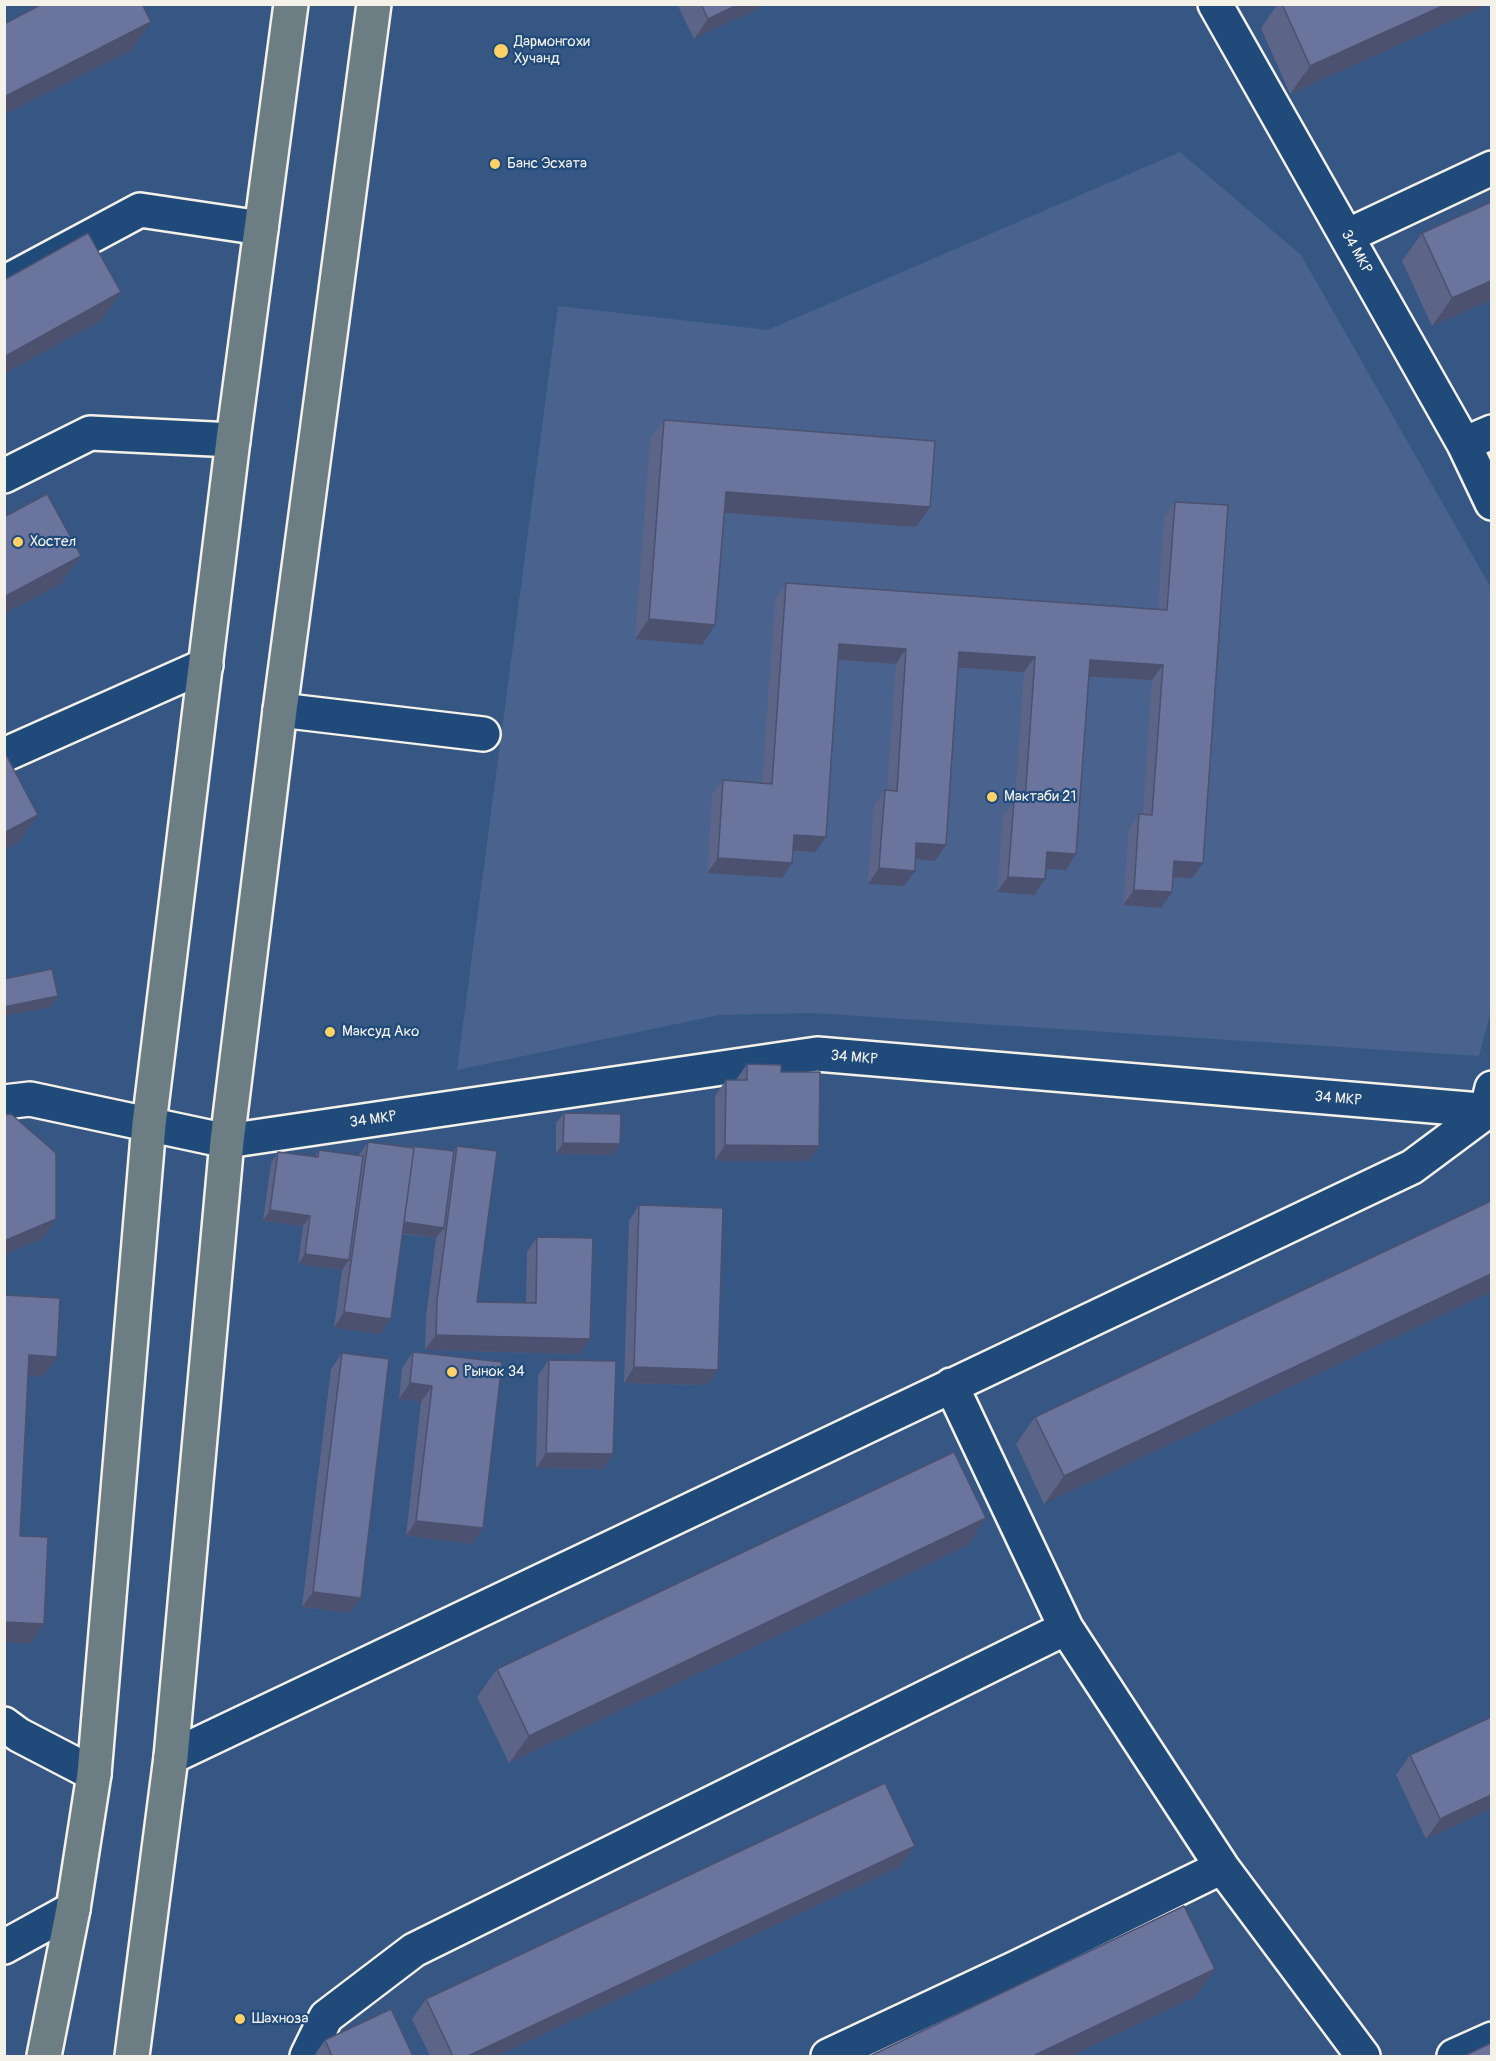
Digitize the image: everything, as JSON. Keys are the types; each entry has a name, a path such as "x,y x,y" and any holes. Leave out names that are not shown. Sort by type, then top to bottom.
{"main road":[{"path":"44,2056 73,1909 94,1774 149,1124 233,440 291,4"},
{"path":"132,2056 171,1757 227,1141 280,710 374,4"}],"street":[{"name":"34 МКР","path":"1215,4 1347,236 1478,438 1491,503"},
{"path":"1347,236 1491,168"},
{"path":"4,283 140,210 261,228"},
{"path":"4,476 90,433 233,440"},
{"path":"4,754 206,664"},
{"path":"280,710 483,734"},
{"name":"34 МКР","path":"227,1141 817,1054 1490,1104"},
{"path":"4,1102 30,1099 227,1141"},
{"name":"34 МКР","path":"171,1757 951,1384 1412,1167 1490,1104"},
{"path":"951,1384 1066,1628 1222,1867 1363,2056"},
{"path":"307,2056 326,2017 414,1950 1066,1628"},
{"path":"9,1733 94,1774"},
{"path":"828,2056 1016,1968 1222,1867"},
{"path":"4,1947 73,1909"},
{"path":"1454,2056 1491,2039"}],"shaded area":[{"name":"Мактаби 21","path":"1180,152 1301,255 1491,588 1492,1006 1479,1056 812,1013 719,1015 457,1070 558,306 768,330"}],"building":[{"path":"42,4 142,4 151,22 4,97 4,24"},
{"path":"701,4 739,4 708,19"},
{"path":"1282,4 1447,4 1310,66"},
{"path":"1491,202 1491,281 1452,298 1422,233"},
{"path":"88,233 121,292 4,357 4,280"},
{"path":"664,420 935,441 930,507 726,492 715,625 649,619"},
{"path":"47,494 81,556 4,597 4,517"},
{"path":"1175,502 1228,505 1203,863 1174,861 1172,892 1134,890 1139,814 1152,815 1163,665 1090,660 1076,854 1047,852 1045,879 1008,877 1014,801 1025,801 1035,657 959,652 946,845 916,843 915,871 879,868 885,790 897,791 906,649 839,644 826,837 794,835 792,863 718,858 723,780 772,784 786,583 1167,610"},
{"path":"4,753 38,815 4,833"},
{"path":"52,969 58,996 4,1007 4,979"},
{"path":"747,1064 781,1065 781,1072 820,1072 819,1146 725,1145 726,1080 747,1080"},
{"path":"564,1113 621,1114 620,1144 563,1143"},
{"path":"11,1114 56,1153 56,1219 4,1241 4,1115"},
{"path":"368,1142 414,1148 391,1319 344,1312"},
{"path":"411,1146 454,1151 444,1228 404,1222 414,1148"},
{"path":"457,1146 497,1151 477,1302 536,1303 537,1237 593,1238 590,1339 436,1335 437,1301"},
{"path":"319,1150 363,1156 349,1260 305,1254 310,1216 270,1210 278,1152 318,1157"},
{"path":"1491,1201 1491,1274 1064,1476 1035,1417"},
{"path":"639,1205 723,1208 718,1370 634,1367"},
{"path":"4,1295 60,1298 57,1357 29,1355 20,1536 48,1537 44,1624 4,1622"},
{"path":"413,1352 502,1362 483,1528 416,1521 432,1386 410,1383"},
{"path":"342,1353 389,1359 361,1598 313,1592"},
{"path":"549,1360 616,1361 613,1454 546,1453"},
{"path":"954,1452 986,1518 529,1736 497,1669"},
{"path":"1491,1717 1491,1795 1440,1819 1410,1755"},
{"path":"885,1783 915,1846 468,2056 453,2056 426,1999"},
{"path":"1184,1906 1215,1969 1033,2056 870,2056"},
{"path":"391,2009 413,2056 332,2056 325,2040"},
{"path":"1491,2043 1491,2056 1464,2056"}],"place":[{"name":"Дармонгохи Хучанд","path":"501,51"},
{"name":"Банс Эсхата","path":"495,164"},
{"name":"Хостел","path":"18,542"},
{"name":"Мактаби 21","path":"992,797"},
{"name":"Максуд Ако","path":"330,1032"},
{"name":"Рынок 34","path":"452,1372"},
{"name":"Шахноза","path":"240,2019"}]}
